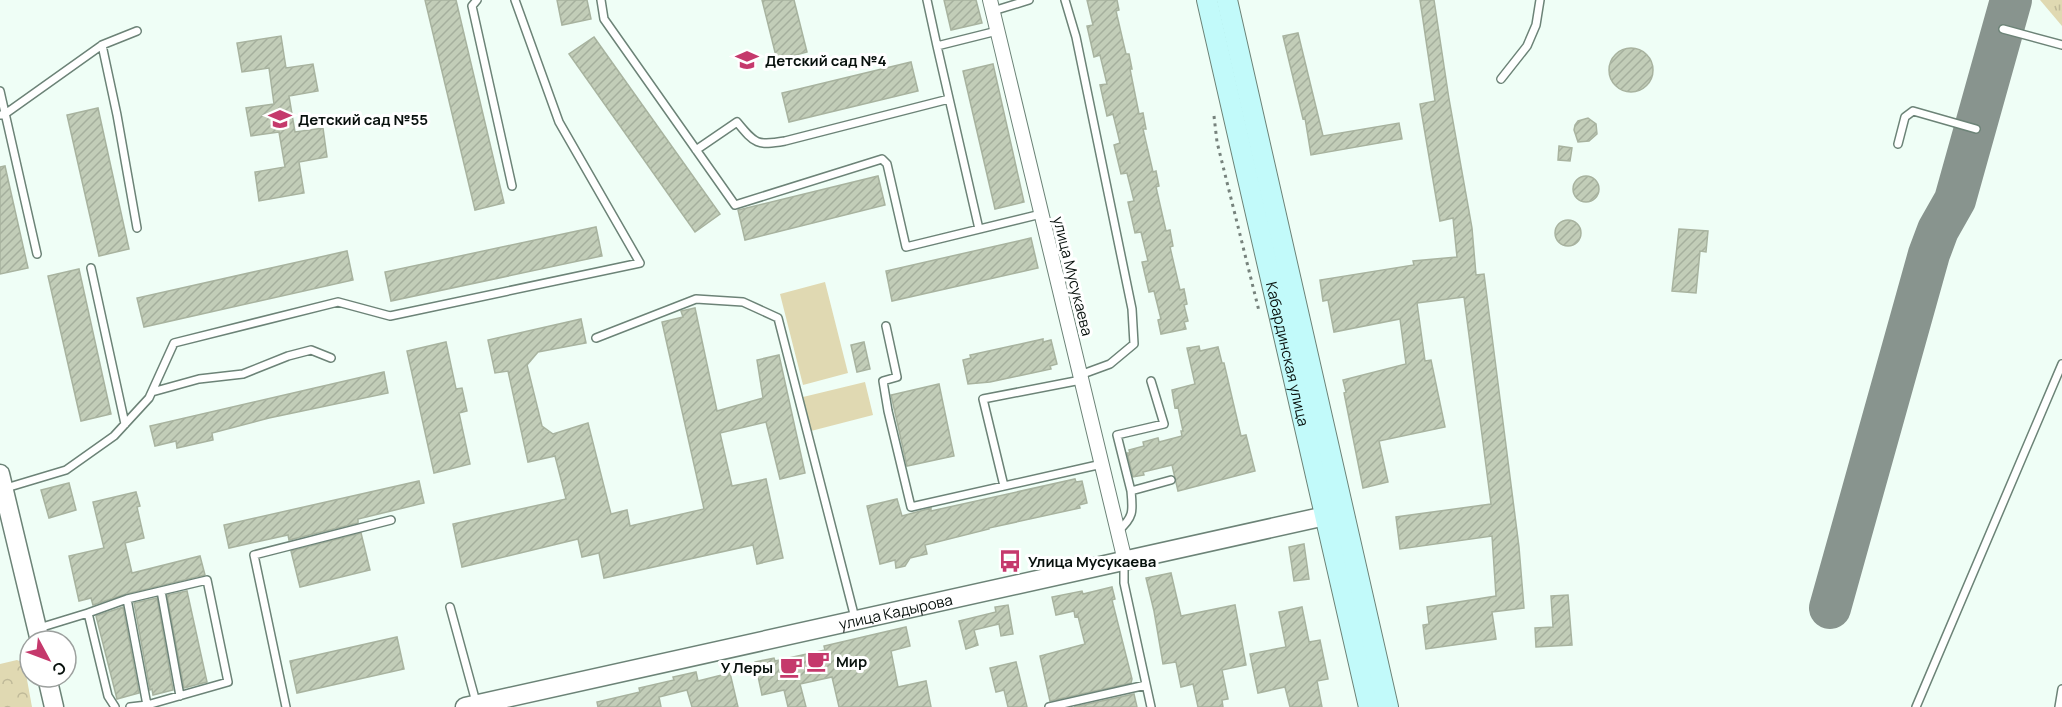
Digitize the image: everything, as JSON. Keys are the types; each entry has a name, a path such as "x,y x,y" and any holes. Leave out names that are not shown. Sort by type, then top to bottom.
{"main road":[{"name":"Кабардинская улица","path":"1207,0 1335,514 1388,707"},
{"name":"Кабардинская улица","path":"1227,0 1335,514 1369,707"}],"street":[{"name":"улица Мусукаева","path":"991,5 1125,561"},
{"path":"2,481 37,629"},
{"name":"улица Кадырова","path":"482,705 1335,514"},
{"path":"50,689 54,707"}],"lane":[{"path":"477,0 472,6 512,186"},
{"path":"2,481 66,470 114,436 149,398 174,343 338,302 390,316 640,263 559,122 515,0"},
{"path":"601,0 604,19 735,205 882,159 888,164 906,248 1041,214"},
{"path":"927,0 978,230"},
{"path":"991,5 1029,0"},
{"path":"1004,486 983,399 1081,378 1110,364 1134,344 1130,298 1076,38 1065,0"},
{"path":"1501,79 1527,46 1536,25 1540,0"},
{"path":"2003,29 2062,45"},
{"path":"3,115 102,45 136,31"},
{"path":"937,46 997,31"},
{"path":"102,45 138,228"},
{"path":"0,91 3,115 37,254"},
{"path":"696,150 738,122 752,140 762,145 949,99"},
{"path":"1898,144 1905,117 1913,111 1976,129"},
{"path":"91,268 125,424"},
{"path":"596,338 696,299 743,302 778,318 855,621"},
{"path":"886,326 897,376 883,381 910,507 1101,464"},
{"path":"152,392 199,379 243,374 288,356 311,350 331,358"},
{"path":"1916,707 2062,364"},
{"path":"1118,531 1128,523 1133,511 1131,491 1117,435 1164,424 1151,381"},
{"path":"1131,491 1171,480"},
{"path":"286,707 254,555 391,520"},
{"path":"1125,561 1124,583 1151,707"},
{"path":"52,629 127,599 207,580 228,682 147,705 130,707"},
{"path":"161,591 180,696"},
{"path":"127,599 147,705"},
{"path":"450,607 482,705"},
{"path":"88,613 108,696 114,707"},
{"path":"1049,707 1146,685"},
{"path":"2059,707 2062,688"}],"green space":[{"path":"2040,0 2062,0 2062,26"},
{"path":"825,282 848,373 803,385 780,294"},
{"path":"865,382 873,415 811,431 803,397"},
{"path":"18,660 18,689 29,689 32,707 0,707 0,664"}],"building":[{"path":"425,0 456,0 504,203 475,210"},
{"path":"557,0 587,0 591,19 562,25"},
{"path":"762,0 794,0 807,52 777,60"},
{"path":"944,0 976,0 982,23 951,30"},
{"path":"1087,0 1117,0 1119,10 1116,11 1126,54 1129,54 1139,114 1143,113 1146,129 1143,129 1153,172 1156,171 1159,186 1156,187 1166,231 1170,230 1173,246 1170,247 1180,290 1184,289 1187,304 1184,305 1188,321 1184,322 1186,329 1161,334 1158,320 1161,319 1154,291 1149,292 1142,262 1148,261 1141,232 1135,233 1128,202 1134,201 1127,173 1121,174 1114,145 1120,143 1113,114 1107,116 1100,85 1107,84 1100,55 1094,57 1087,26 1093,25"},
{"path":"1420,0 1434,0 1472,228 1476,275 1484,274 1519,547 1524,608 1492,612 1496,639 1426,649 1423,625 1429,624 1427,607 1496,596 1492,536 1400,549 1396,517 1491,504 1464,297 1417,303 1425,361 1431,360 1445,427 1379,441 1388,482 1363,488 1343,380 1406,364 1400,319 1334,332 1328,300 1323,301 1320,280 1414,265 1413,261 1457,257 1453,218 1440,221 1420,104 1435,101"},
{"path":"1298,33 1323,136 1399,123 1402,139 1311,155 1305,118 1303,119 1283,36"},
{"path":"281,36 286,68 313,64 318,91 289,96 295,132 323,128 327,157 299,162 304,193 259,201 255,172 285,167 279,132 251,136 246,108 274,104 269,68 242,72 237,43"},
{"path":"594,37 720,214 695,232 569,54"},
{"path":"1631,48 1647,54 1653,70 1647,86 1631,92 1615,86 1609,70 1615,54"},
{"path":"911,62 918,91 789,122 782,93"},
{"path":"993,64 1024,202 995,209 963,71"},
{"path":"98,108 129,249 99,256 67,115"},
{"path":"1588,118 1596,124 1597,134 1589,141 1578,142 1574,130 1575,125 1578,121"},
{"path":"1559,146 1572,148 1570,161 1558,160"},
{"path":"5,166 28,268 0,274 0,167"},
{"path":"878,176 885,205 745,240 738,210"},
{"path":"1586,176 1595,180 1599,189 1595,198 1586,202 1577,198 1573,189 1577,180"},
{"path":"1568,220 1577,224 1581,233 1577,242 1568,246 1559,242 1555,233 1559,224"},
{"path":"596,227 602,256 391,301 385,272"},
{"path":"1679,229 1708,231 1706,252 1700,251 1696,293 1672,291"},
{"path":"1031,238 1038,268 892,301 886,271"},
{"path":"347,251 353,280 144,327 137,298"},
{"path":"79,269 111,414 81,421 48,276"},
{"path":"695,308 717,411 763,398 757,360 779,355 805,473 780,479 766,422 720,433 732,486 766,479 783,558 757,564 753,545 604,578 599,553 582,557 578,539 462,567 453,524 566,499 555,456 528,462 508,371 495,373 488,340 581,319 586,343 538,352 527,365 542,426 553,434 588,423 611,514 627,510 630,526 704,509 662,322 683,317 681,311"},
{"path":"1043,339 1043,342 1051,340 1057,364 1050,366 1051,369 990,382 968,384 963,360 971,358 970,355"},
{"path":"446,342 456,389 462,388 467,411 459,413 470,464 434,473 407,351"},
{"path":"864,342 870,369 857,372 851,345"},
{"path":"1199,346 1200,351 1218,347 1222,363 1224,363 1241,436 1246,435 1255,471 1178,491 1172,465 1143,472 1144,475 1133,477 1127,453 1130,453 1129,450 1144,446 1143,442 1158,438 1159,442 1182,436 1178,407 1175,408 1172,390 1195,384 1187,348"},
{"path":"384,372 388,393 269,418 212,433 213,440 177,448 176,441 155,446 150,426"},
{"path":"939,384 954,456 907,466 891,395"},
{"path":"1075,479 1076,482 1082,481 1087,503 1079,505 1080,508 925,545 927,554 910,558 905,566 896,568 895,560 880,564 867,506 897,499 902,516"},
{"path":"419,481 424,503 358,519 358,523 289,540 288,535 229,548 224,525"},
{"path":"69,483 76,510 49,518 41,490"},
{"path":"136,492 144,538 125,543 132,573 200,556 205,575 126,594 93,605 91,598 79,601 69,556 104,548 93,502"},
{"path":"361,533 370,570 300,587 291,551"},
{"path":"1304,544 1309,579 1294,581 1289,547"},
{"path":"1171,573 1181,616 1235,605 1246,665 1222,670 1228,699 1222,700 1223,707 1198,707 1193,684 1181,687 1176,662 1163,664 1146,578"},
{"path":"1112,587 1115,599 1112,600 1132,679 1131,683 1050,701 1040,656 1085,644 1078,616 1075,617 1074,611 1056,615 1052,597 1082,591 1083,594"},
{"path":"187,591 207,682 184,688 167,595"},
{"path":"1568,595 1572,645 1536,647 1535,628 1553,627 1551,596"},
{"path":"157,598 173,690 153,695 152,689 150,690 134,603"},
{"path":"1008,605 1013,634 1001,636 999,624 974,630 978,645 966,649 959,621 996,612 995,607"},
{"path":"123,607 139,693 117,699 96,616"},
{"path":"1302,607 1309,642 1320,640 1328,679 1317,681 1322,707 1290,707 1285,687 1258,693 1250,654 1286,647 1279,612"},
{"path":"906,627 910,646 891,651 898,687 926,681 931,707 839,707 832,677 800,684 806,707 788,707 784,690 762,695 755,662 774,658 775,661 825,650 824,646"},
{"path":"397,637 404,669 297,693 290,661"},
{"path":"1016,662 1027,707 1008,707 1004,690 996,692 990,668"},
{"path":"696,672 698,681 730,673 738,707 692,707 687,690 659,697 661,707 598,707 597,702 640,692 639,688"},
{"path":"1134,694 1137,707 1074,707"}],"taxiway":[{"path":"1830,608 1929,254 1938,230 1955,200 2011,0"}],"place":[{"name":"Детский сад №4","path":"747,60"},
{"name":"Детский сад №55","path":"280,119"},
{"name":"Улица Мусукаева","path":"1010,561"},
{"name":"Мир","path":"818,661"},
{"name":"У Леры","path":"791,667"}]}
